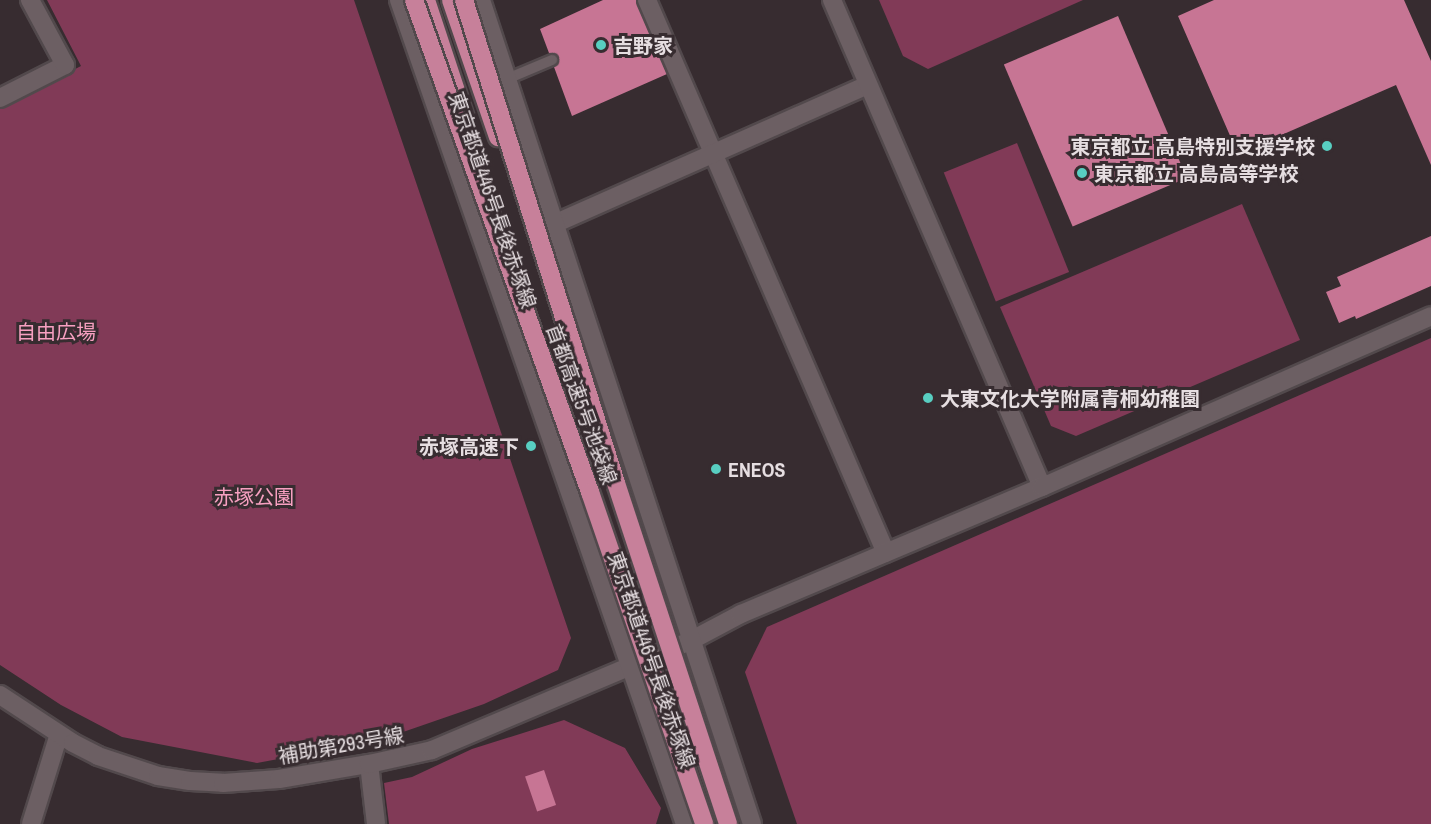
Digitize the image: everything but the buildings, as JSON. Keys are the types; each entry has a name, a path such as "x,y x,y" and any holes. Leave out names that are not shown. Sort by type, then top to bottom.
{"highway":[{"name":"首都高速5号池袋線","path":"414,0 590,492 705,824"},
{"path":"426,0 590,492"},
{"path":"452,0 616,483"},
{"name":"首都高速5号池袋線","path":"464,0 616,483 728,824"}],"street":[{"path":"0,98 65,65 30,0"},
{"name":"東京都道446号長後赤塚線","path":"399,0 685,824"},
{"name":"東京都道446号長後赤塚線","path":"481,0 752,824"},
{"path":"647,0 886,553"},
{"path":"832,0 1042,487"},
{"path":"554,224 868,85"},
{"name":"補助第293号線","path":"0,695 59,734 98,756 128,767 190,781 249,783 369,764 432,750 690,641 741,614 1042,487 1431,316"},
{"path":"31,824 59,734"},
{"path":"369,764 376,824"}],"lane":[{"path":"507,79 552,60"}],"green space":[{"name":"赤塚公園","path":"47,0 354,0 571,638 558,670 484,704 380,740 257,763 122,737 61,705 0,665 0,108 81,66"},
{"path":"879,0 1083,0 928,69 903,56"},
{"path":"1017,143 1069,272 996,301 944,173"},
{"path":"1242,204 1300,340 1076,436 1051,426 1000,307"},
{"path":"1431,338 1431,824 797,824 745,672 767,627"},
{"path":"564,720 625,748 661,808 656,824 389,824 384,783 412,777 472,749"}],"place":[{"name":"吉野家","path":"601,45"},
{"name":"東京都立 高島特別支援学校","path":"1327,146"},
{"name":"東京都立 高島高等学校","path":"1082,173"},
{"name":"大東文化大学附属青桐幼稚園","path":"928,398"},
{"name":"赤塚高速下","path":"531,446"},
{"name":"ENEOS","path":"716,469"}],"park label":[{"name":"自由広場","path":"56,331"}]}
